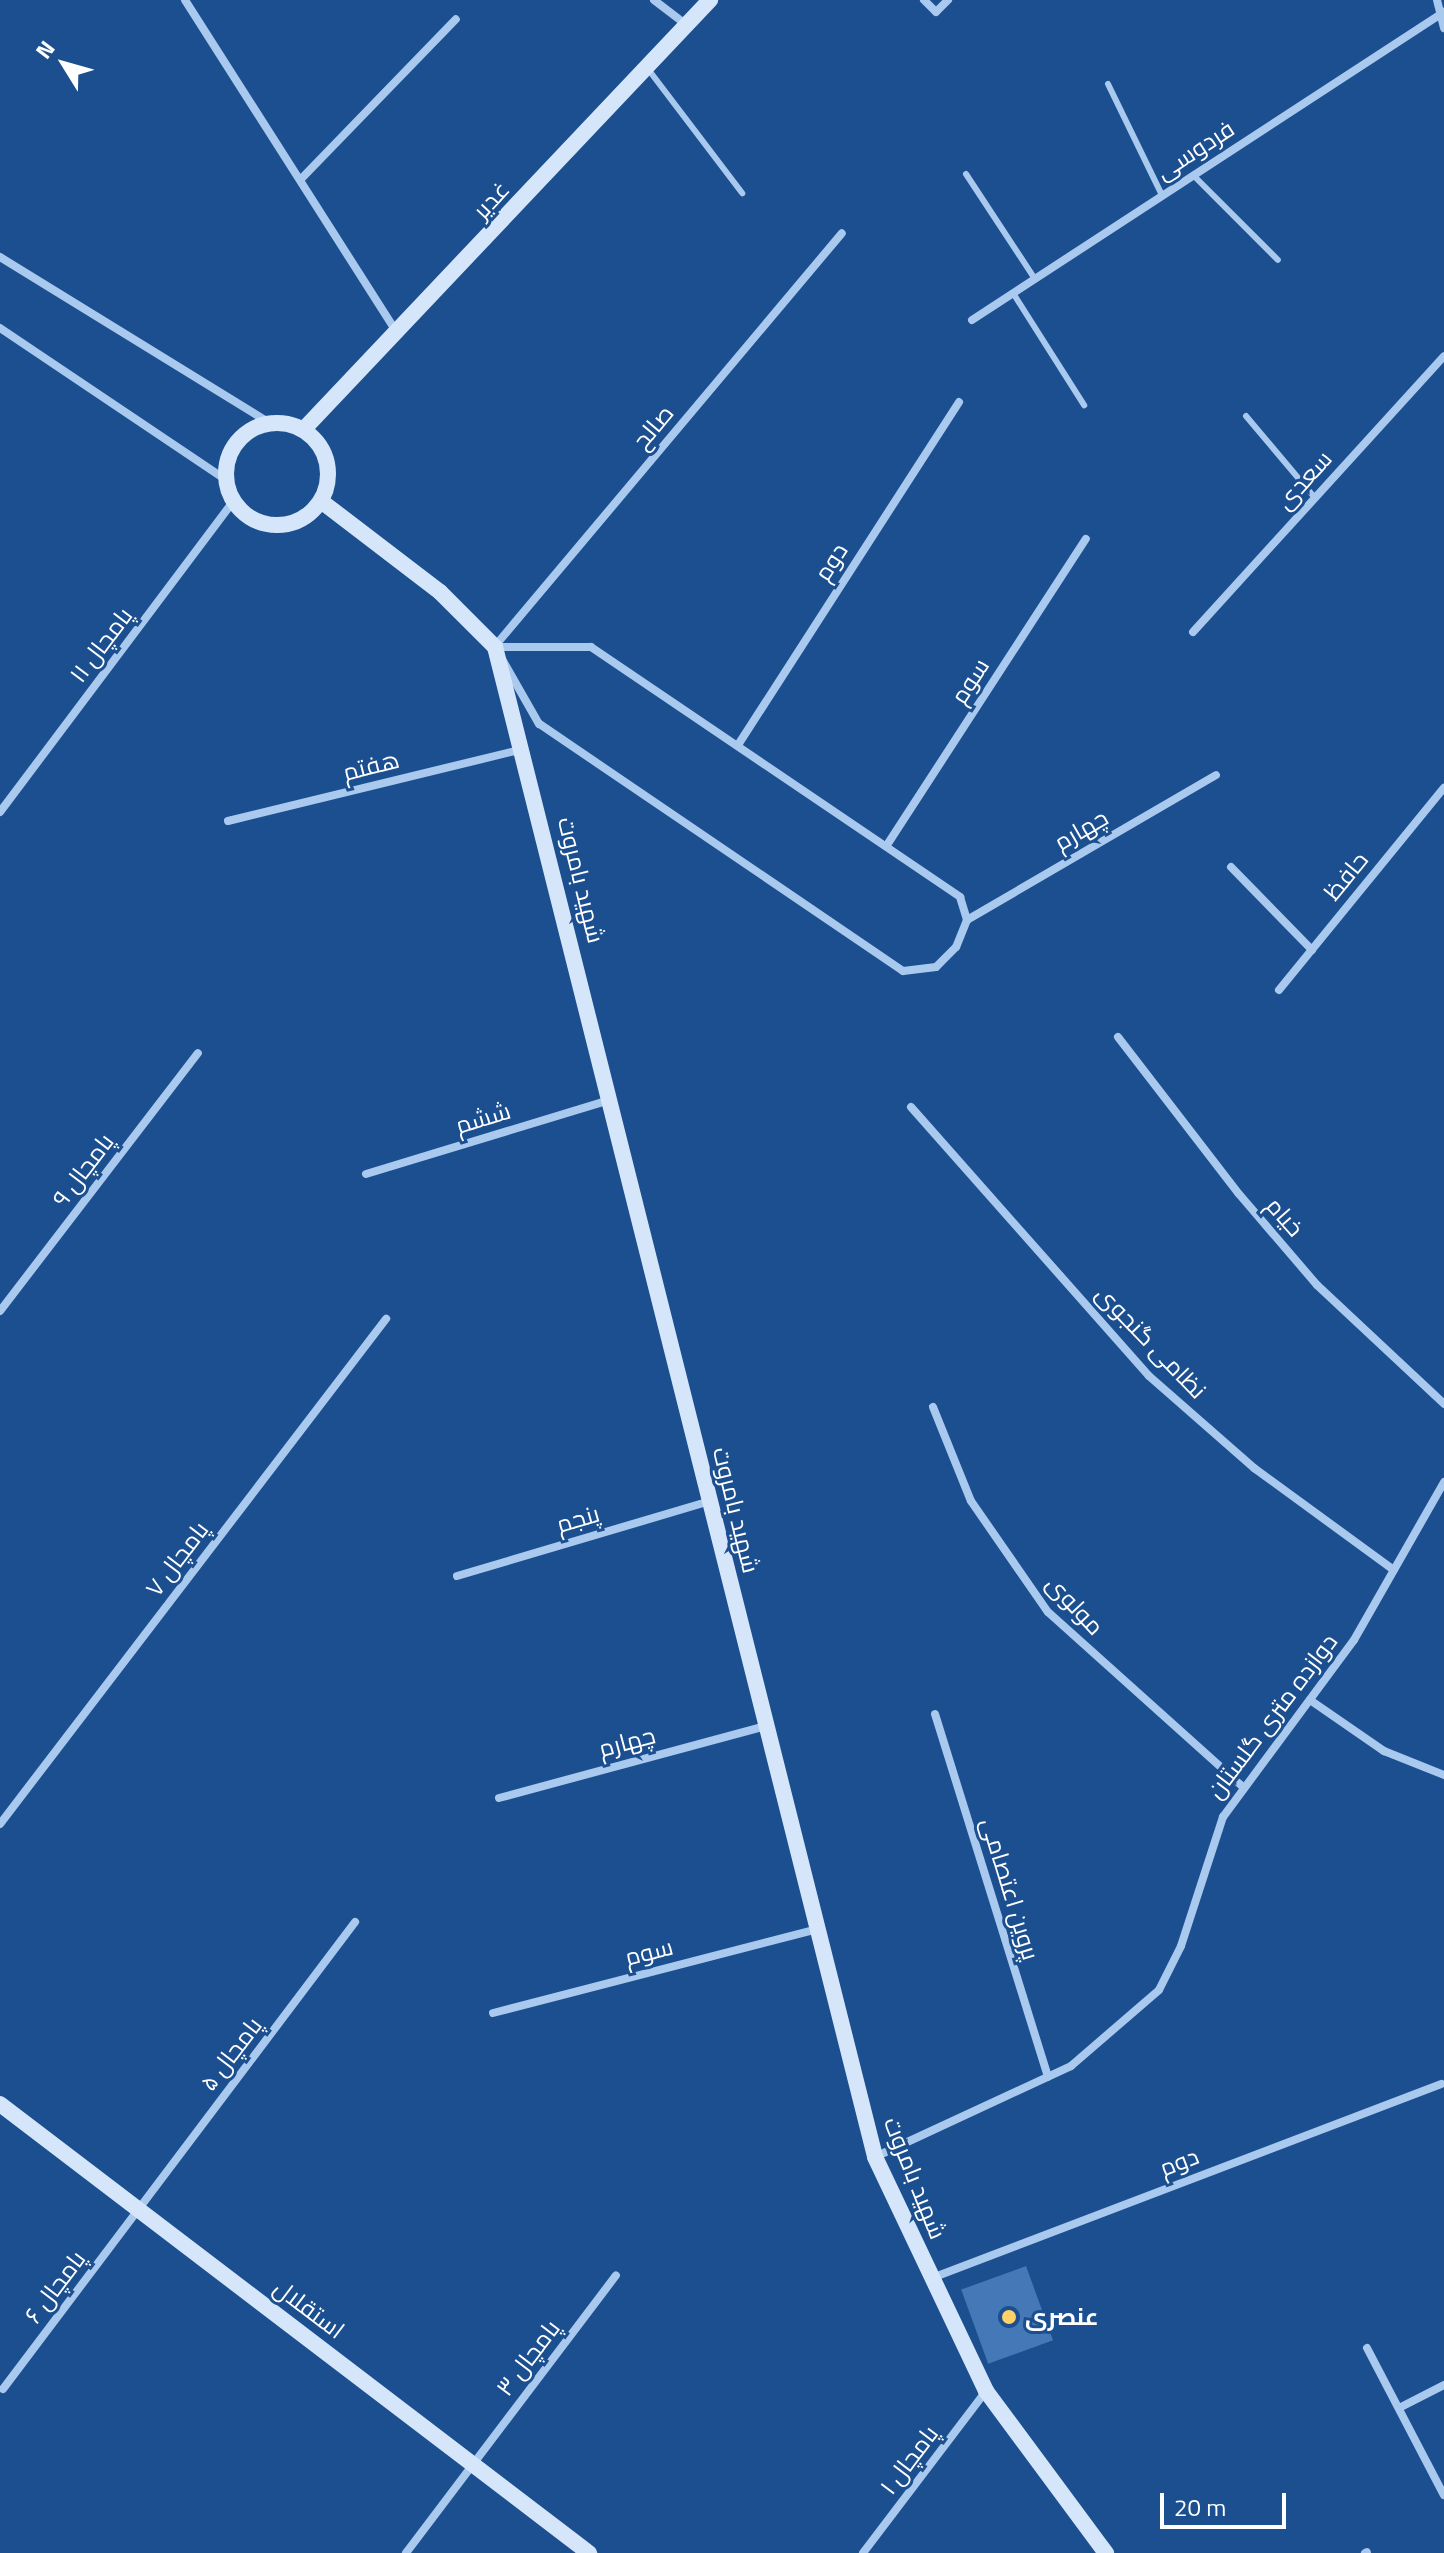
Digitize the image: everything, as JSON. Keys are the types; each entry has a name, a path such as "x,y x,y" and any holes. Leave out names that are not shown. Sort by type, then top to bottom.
{"main road":[{"name":"غدیر","path":"304,429 398,334 710,0"},
{"path":"268,422 304,429 328,461 329,482 321,501 303,519 278,526 252,520 233,502 225,479 229,453 245,433 268,422"},
{"name":"شهید بامروت","path":"321,501 440,592 495,647 524,749 815,1930 875,2157 986,2391 1106,2553"},
{"name":"استقلال","path":"0,2104 589,2553"}],"street":[{"path":"185,0 302,178 398,334"},
{"path":"654,0 688,26"},
{"path":"924,0 936,12 948,0"},
{"path":"1437,0 1444,28"},
{"name":"فردوسی","path":"972,320 1442,13"},
{"path":"302,178 456,19"},
{"name":"صالح","path":"495,647 842,233"},
{"path":"0,257 268,422"},
{"path":"0,328 225,479"},
{"name":"سعدی","path":"1193,632 1444,356"},
{"name":"دوم","path":"738,745 959,402"},
{"name":"پامچال ۱۱","path":"0,812 233,502"},
{"name":"سوم","path":"887,845 1086,539"},
{"path":"495,647 591,647 738,745 960,897 967,920 956,947 936,967 903,971 539,724 495,647"},
{"name":"هفتم","path":"228,821 524,749"},
{"name":"چهارم","path":"967,920 1216,775"},
{"name":"حافظ","path":"1279,990 1444,788"},
{"path":"1231,867 1312,950"},
{"name":"خیام","path":"1118,1037 1239,1194 1317,1285 1444,1404"},
{"name":"پامچال ۹","path":"0,1311 198,1053"},
{"name":"ششم","path":"366,1174 611,1100"},
{"name":"نظامی گنجوی","path":"911,1107 1149,1376 1254,1468 1394,1570"},
{"name":"پامچال ۷","path":"0,1824 386,1319"},
{"name":"مولوی","path":"933,1407 971,1501 1048,1612 1244,1788"},
{"name":"دوازده متری گلستان","path":"875,2157 1071,2066 1159,1990 1181,1946 1223,1817 1354,1640 1444,1482"},
{"name":"پنجم","path":"457,1576 710,1501"},
{"path":"1310,1700 1384,1751 1444,1775"},
{"name":"پروین اعتصامی","path":"935,1714 1048,2077"},
{"name":"چهارم","path":"499,1798 765,1726"},
{"name":"پامچال ۵","path":"139,2209 355,1922"},
{"name":"سوم","path":"493,2013 815,1930"},
{"name":"دوم","path":"931,2278 1441,2084"},
{"name":"پامچال ۶","path":"3,2389 139,2209"},
{"name":"پامچال ۳","path":"406,2553 616,2275"},
{"path":"1367,2348 1444,2495"},
{"path":"1399,2408 1444,2385"},
{"name":"پامچال ۱","path":"863,2553 986,2391"}],"lane":[{"path":"648,69 742,193"},
{"path":"1108,84 1162,195"},
{"path":"966,174 1035,279"},
{"path":"1193,175 1278,260"},
{"path":"1013,293 1084,405"},
{"path":"1246,416 1315,498"}],"building":[{"name":"عنصری","path":"1026,2266 1053,2340 988,2364 961,2290"}],"place":[{"name":"عنصری","path":"1009,2317"}]}
